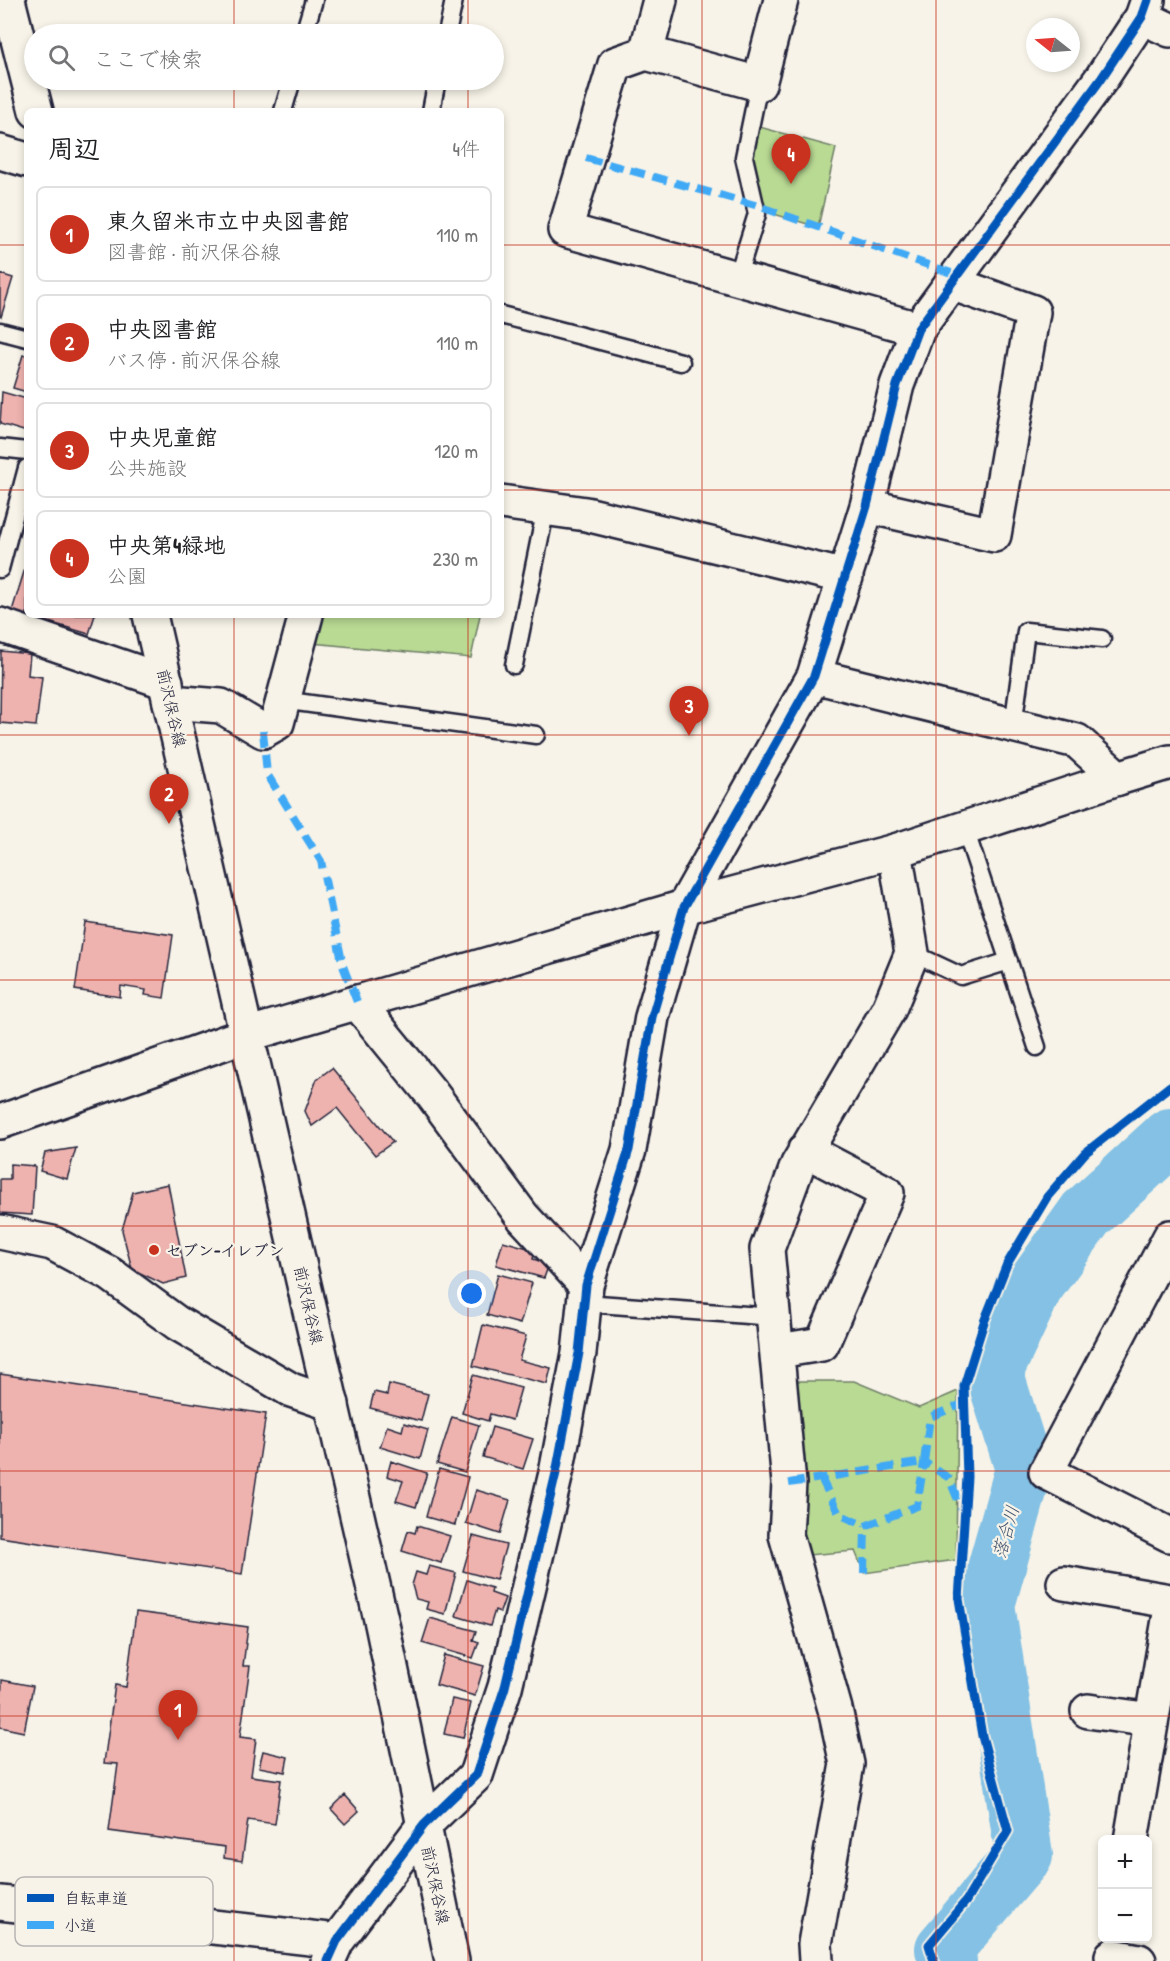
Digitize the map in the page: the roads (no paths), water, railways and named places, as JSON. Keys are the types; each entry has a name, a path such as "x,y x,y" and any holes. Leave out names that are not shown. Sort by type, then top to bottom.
{"street":[{"path":"8,0 24,63"},
{"path":"646,53 660,0"},
{"path":"781,0 759,84 646,53 615,64 565,231 918,329"},
{"path":"213,1934 332,1951 424,1825 476,1775 505,1688 559,1462 579,1353 586,1294 629,1150 652,1017 684,907 814,676 867,506 897,385 918,329 1101,80 1153,16"},
{"path":"31,90 35,108"},
{"path":"0,152 24,159"},
{"path":"867,506 994,535 1033,312 951,283"},
{"path":"504,502 586,514 846,577"},
{"name":"前沢保谷線","path":"151,618 332,1404 452,1961"},
{"path":"0,625 168,692 221,706 263,731 277,723 305,618"},
{"path":"814,676 1077,741 1118,777"},
{"path":"0,1122 246,1035 684,907 895,851 1170,762"},
{"path":"816,1961 815,1944 847,1764 835,1709 786,1535 789,1483 767,1249 798,1164 889,1009 912,952 895,851"},
{"path":"357,1002 432,1094 523,1217 586,1294"},
{"path":"778,1350 822,1344 887,1193 806,1150"},
{"path":"0,1232 52,1243 110,1274 177,1323 291,1389 332,1404"},
{"path":"1170,1237 1046,1472 1170,1535"},
{"path":"1064,1582 1170,1601"},
{"path":"1132,1835 1170,1614"},
{"path":"1088,1711 1151,1720"},
{"path":"0,1903 15,1905"}],"lane":[{"path":"307,24 314,0"},
{"path":"449,24 454,0"},
{"path":"737,279 757,214 744,157 759,84"},
{"path":"284,108 289,90"},
{"path":"432,108 435,90"},
{"path":"504,316 681,362"},
{"path":"0,331 24,337"},
{"path":"0,448 24,451"},
{"path":"0,569 24,479"},
{"path":"514,665 546,508"},
{"path":"1013,726 1026,630 1102,639"},
{"path":"282,700 536,735"},
{"path":"965,829 1037,1047"},
{"path":"912,952 960,976 1009,961"},
{"path":"586,1294 775,1317"}],"waterway":[{"name":"落合川","path":"948,1961 944,1949 1024,1855 986,1605 1024,1469 994,1372 1034,1287 1086,1214 1170,1137"}],"place":[{"name":"中央第4緑地","path":"791,184"},
{"name":"中央児童館","path":"689,736"},
{"name":"中央図書館","path":"169,824"},
{"name":"セブン-イレブン","path":"154,1250"},
{"name":"東久留米市立中央図書館","path":"178,1740"}]}
